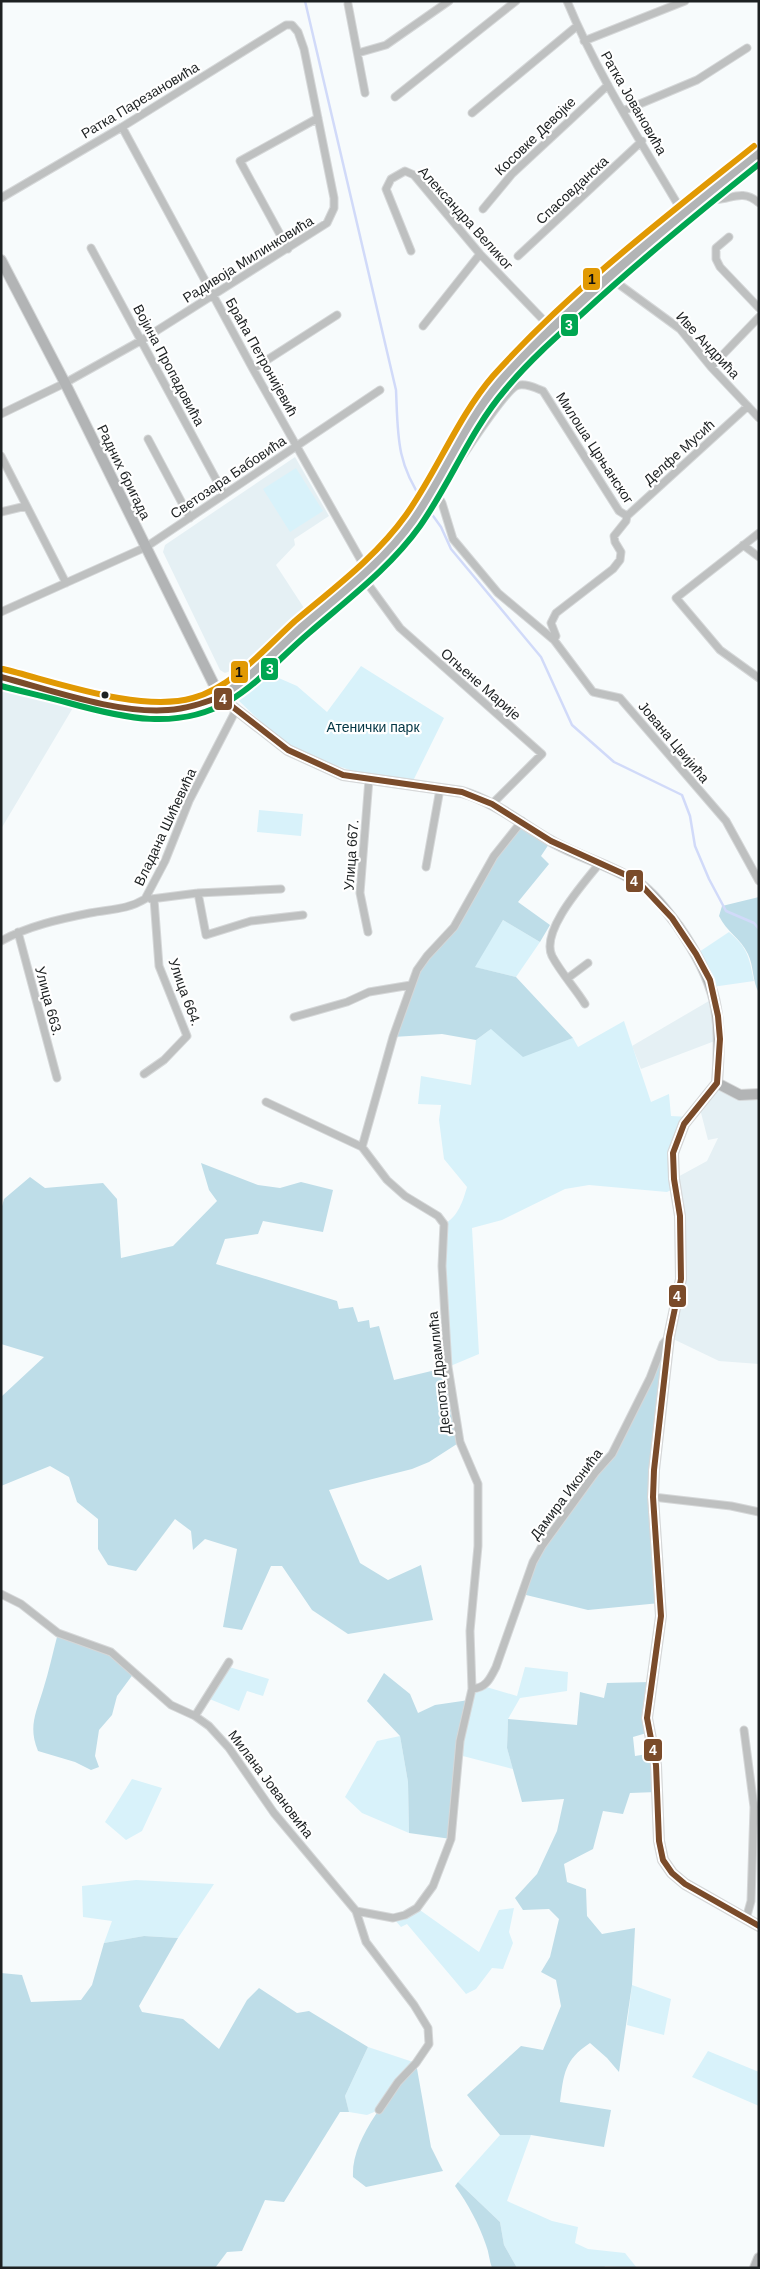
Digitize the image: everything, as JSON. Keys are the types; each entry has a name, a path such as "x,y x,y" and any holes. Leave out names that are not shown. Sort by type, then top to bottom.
{"street":[{"path":"358,53 386,45 449,1"},
{"path":"395,96 516,1"},
{"name":"Ратка Јовановића","path":"567,1 584,41 608,85 684,215"},
{"path":"584,41 685,1"},
{"path":"348,4 365,93"},
{"name":"Ратка Парезановића","path":"1,198 286,25 292,25"},
{"name":"Радивоја Милинковића","path":"1,414 65,383 142,340 328,223 334,208 334,198 304,48 298,32 292,25"},
{"path":"472,113 577,26"},
{"path":"623,111 697,80 747,48"},
{"name":"Косовке Девојке","path":"483,209 512,174 608,85"},
{"path":"288,249 240,161 318,118"},
{"name":"Браћа Петронијевић","path":"122,126 253,369 297,446 364,574"},
{"name":"Спасовданска","path":"518,256 642,141"},
{"path":"1,677 146,712 188,708 220,697 364,574 401,537 433,490 478,411 499,384 609,277 759,153"},
{"name":"Александра Великог","path":"411,251 386,189 391,179 404,171 414,175 480,254 553,330"},
{"path":"705,196 717,200 741,194 759,203"},
{"path":"729,237 716,248 717,263 759,308"},
{"name":"Војина Пропадовића","path":"91,248 224,494"},
{"path":"423,326 480,254"},
{"name":"Радних бригада","path":"1,260 65,383 220,697"},
{"name":"Иве Андрића","path":"609,277 657,310 680,329 711,367 759,418"},
{"path":"253,369 337,314"},
{"path":"711,367 759,316"},
{"name":"Милоша Црњанског","path":"440,478 450,474 504,399 516,386 522,385 543,392 619,511 627,516"},
{"name":"Светозара Бабовића","path":"1,612 146,547 380,390"},
{"name":"Делфе Мусић","path":"627,516 748,406"},
{"path":"148,439 190,518"},
{"path":"1,456 66,583"},
{"name":"Јована Цвијића","path":"433,490 442,503 454,539 498,593 554,640 593,692 620,698 726,821 759,881"},
{"path":"1,512 26,506"},
{"path":"554,640 556,636 551,623 556,613 613,568 620,560 621,552 614,542 614,536 626,521 627,516"},
{"path":"759,533 676,598 720,650 759,678"},
{"path":"743,545 759,557"},
{"name":"Огњене Марије","path":"364,574 400,628 542,754 492,804"},
{"path":"220,697 288,750 343,775 462,792 492,804 522,821 551,841 626,875 648,891 672,918 696,954 710,980 718,1016 720,1039 717,1082 684,1124 673,1153 674,1179 680,1216 681,1279 669,1337 658,1424 653,1497 660,1616 647,1718 656,1765 660,1851 667,1867 678,1879 759,1926"},
{"name":"Владана Шићевића","path":"1,941 18,932 91,913 118,910 146,899 165,861 189,801 236,710"},
{"name":"Улица 667.","path":"368,932 360,893 369,779"},
{"path":"426,867 440,789"},
{"path":"362,1147 393,1037 411,985 427,956 454,927 494,856 522,821"},
{"path":"585,1004 552,956 551,950 555,923 599,864"},
{"path":"146,899 198,892 281,889"},
{"path":"198,892 206,935 251,921 304,915"},
{"name":"Улица 664.","path":"144,1074 164,1060 188,1036 159,966 154,899"},
{"name":"Улица 663.","path":"18,932 57,1078"},
{"path":"568,978 588,963"},
{"path":"294,1017 347,1002 369,992 411,985"},
{"path":"717,1082 740,1095 759,1094"},
{"name":"Деспота Драмлића","path":"266,1102 362,1147 391,1184 405,1196 438,1216 444,1224 442,1266 448,1367 460,1442 478,1484 478,1546 470,1631 472,1689"},
{"name":"Дамира Иконића","path":"472,1689 483,1686 489,1681 496,1667 533,1562 542,1546 595,1473 612,1454 650,1378 663,1344 669,1337"},
{"path":"653,1497 731,1506 759,1512"},
{"name":"Милана Јовановића","path":"1,1594 21,1604 58,1633 111,1652 170,1706 195,1716 214,1730 229,1748 274,1813 356,1911"},
{"path":"195,1716 229,1662"},
{"path":"379,2110 398,2082 416,2063 428,2044 428,2028 414,2005 366,1942 356,1911 393,1918 405,1915 417,1908 433,1886 451,1839 460,1741 472,1689"},
{"path":"744,1730 754,1807 751,1901 746,1918"},
{"path":"755,2268 759,2258"}],"shaded area":[{"path":"295,457 329,516 294,539 295,545 276,565 304,608 238,668 225,673 220,670 163,552 165,545"},
{"path":"1,688 74,706 1,829"},
{"path":"522,821 551,841 541,856 549,864 518,902 550,925 540,942 503,920 475,967 516,977 573,1038 523,1057 491,1029 476,1040 442,1034 393,1037 417,970 454,927 494,856"},
{"path":"759,897 759,993 748,954 719,916 722,906"},
{"path":"714,998 720,1039 641,1069 632,1046"},
{"path":"717,1083 727,1090 759,1094 759,1364 719,1361 669,1337 681,1279 674,1179 707,1161 718,1138 708,1140 699,1105"},
{"path":"201,1163 258,1185 280,1188 301,1182 333,1190 323,1232 263,1221 258,1234 225,1239 216,1264 337,1301 339,1309 353,1307 358,1322 369,1320 370,1328 379,1326 394,1380 448,1367 460,1442 429,1462 412,1469 329,1490 360,1563 388,1580 421,1565 433,1620 348,1634 312,1610 282,1566 271,1566 242,1630 223,1627 237,1549 205,1539 193,1550 191,1531 175,1519 136,1571 108,1565 98,1549 98,1519 77,1502 69,1477 50,1466 1,1486 1,1397 44,1357 1,1344 1,1210 4,1199 30,1177 45,1188 103,1183 117,1199 121,1258 173,1246 217,1201 209,1190"},
{"path":"663,1344 653,1497 660,1603 588,1610 522,1594 533,1562 612,1454"},
{"path":"58,1633 111,1652 134,1673 117,1696 112,1715 99,1730 95,1756 99,1767 91,1770 75,1762 38,1751 35,1742 34,1720"},
{"path":"384,1673 410,1694 418,1713 435,1705 469,1700 460,1741 451,1839 409,1833 408,1782 400,1736 367,1701"},
{"path":"652,1682 650,1732 633,1737 635,1756 654,1753 657,1792 630,1793 623,1814 603,1811 593,1849 564,1864 567,1882 586,1889 587,1916 602,1934 635,1928 632,1985 619,2072 590,2043 581,2049 570,2062 564,2076 561,2092 560,2102 611,2110 604,2147 531,2135 500,2135 467,2095 521,2046 543,2050 561,2006 556,1980 541,1972 550,1957 559,1919 549,1909 523,1910 515,1898 537,1874 557,1831 564,1799 522,1802 507,1748 508,1719 577,1725 580,1692 604,1698 607,1683"},
{"path":"144,1936 178,1938 139,2006 142,2012 183,2019 219,2049 247,2000 259,1988 297,2013 309,2011 368,2047 345,2096 349,2112 340,2112 284,2202 265,2200 242,2251 227,2252 215,2268 1,2268 1,1973 22,1975 31,2002 81,2000 92,1985 104,1943"},
{"path":"416,2063 431,2147 443,2171 366,2187 353,2177 354,2162 359,2147 375,2116"},
{"path":"458,2182 500,2222 504,2245 517,2268 492,2268 480,2229 469,2207 455,2186"}],"green space":[{"path":"296,468 323,511 290,532 263,489"},
{"name":"Атенички парк","path":"361,666 444,718 413,781 350,770 319,760 282,742 236,698 265,672 297,686 327,712"},
{"path":"259,810 303,814 301,836 257,832"},
{"path":"503,920 540,942 516,977 474,967"},
{"path":"729,932 744,948 751,965 754,981 712,987 696,954"},
{"path":"624,1021 651,1102 669,1094 671,1116 690,1117 676,1142 675,1188 667,1192 589,1185 565,1189 502,1220 472,1228 479,1354 448,1367 442,1266 444,1224 456,1213 462,1203 467,1187 444,1159 439,1120 441,1105 418,1104 421,1076 471,1085 476,1040 491,1029 556,1044 573,1038 578,1047"},
{"path":"226,1666 269,1679 263,1696 247,1691 239,1711 207,1698"},
{"path":"525,1667 568,1672 567,1691 520,1698 508,1719 507,1748 513,1769 459,1755 472,1689 483,1686 517,1696"},
{"path":"400,1736 408,1782 409,1833 362,1813 345,1797 377,1741"},
{"path":"132,1779 162,1788 142,1831 126,1840 105,1822"},
{"path":"136,1880 214,1884 178,1938 144,1936 104,1943 112,1921 83,1917 82,1886"},
{"path":"417,1908 479,1952 499,1910 514,1908 509,1932 513,1943 503,1969 492,1968 476,1989 466,1994 407,1924 401,1927 393,1918"},
{"path":"632,1985 671,1999 664,2035 627,2025"},
{"path":"368,2047 416,2063 379,2110 367,2115 349,2112 345,2096"},
{"path":"708,2051 759,2072 759,2106 692,2077"},
{"path":"500,2135 531,2135 507,2201 552,2221 578,2227 575,2243 588,2249 625,2253 637,2268 605,2266 604,2268 517,2268 504,2245 500,2222 458,2182"}],"waterway":[{"path":"305,1 396,390 398,435 403,461 414,487 423,501"},
{"path":"426,506 441,527 451,549 541,657 572,725 614,762 682,795 690,816 695,846 709,879 726,911 754,923 759,929"}],"transit line":[{"name":"1","path":"3,669 98,694 149,702 172,702 193,698 222,685 235,676 381,545 406,515 480,392 523,344 586,284 754,146"},
{"name":"3","path":"1,686 110,713 150,719 190,716 210,710 240,694 395,556 420,526 431,509 481,422 514,380 533,360 647,256 759,164"},
{"name":"4","path":"1,677 106,705 148,710 181,708 220,697 288,750 343,775 462,792 492,804 551,841 626,875 642,886 672,918 696,954 710,980 718,1016 720,1039 717,1083 684,1124 673,1153 674,1179 680,1216 681,1279 669,1337 654,1470 653,1497 661,1616 647,1718 656,1765 659,1841 663,1860 672,1873 685,1884 759,1926"}]}
